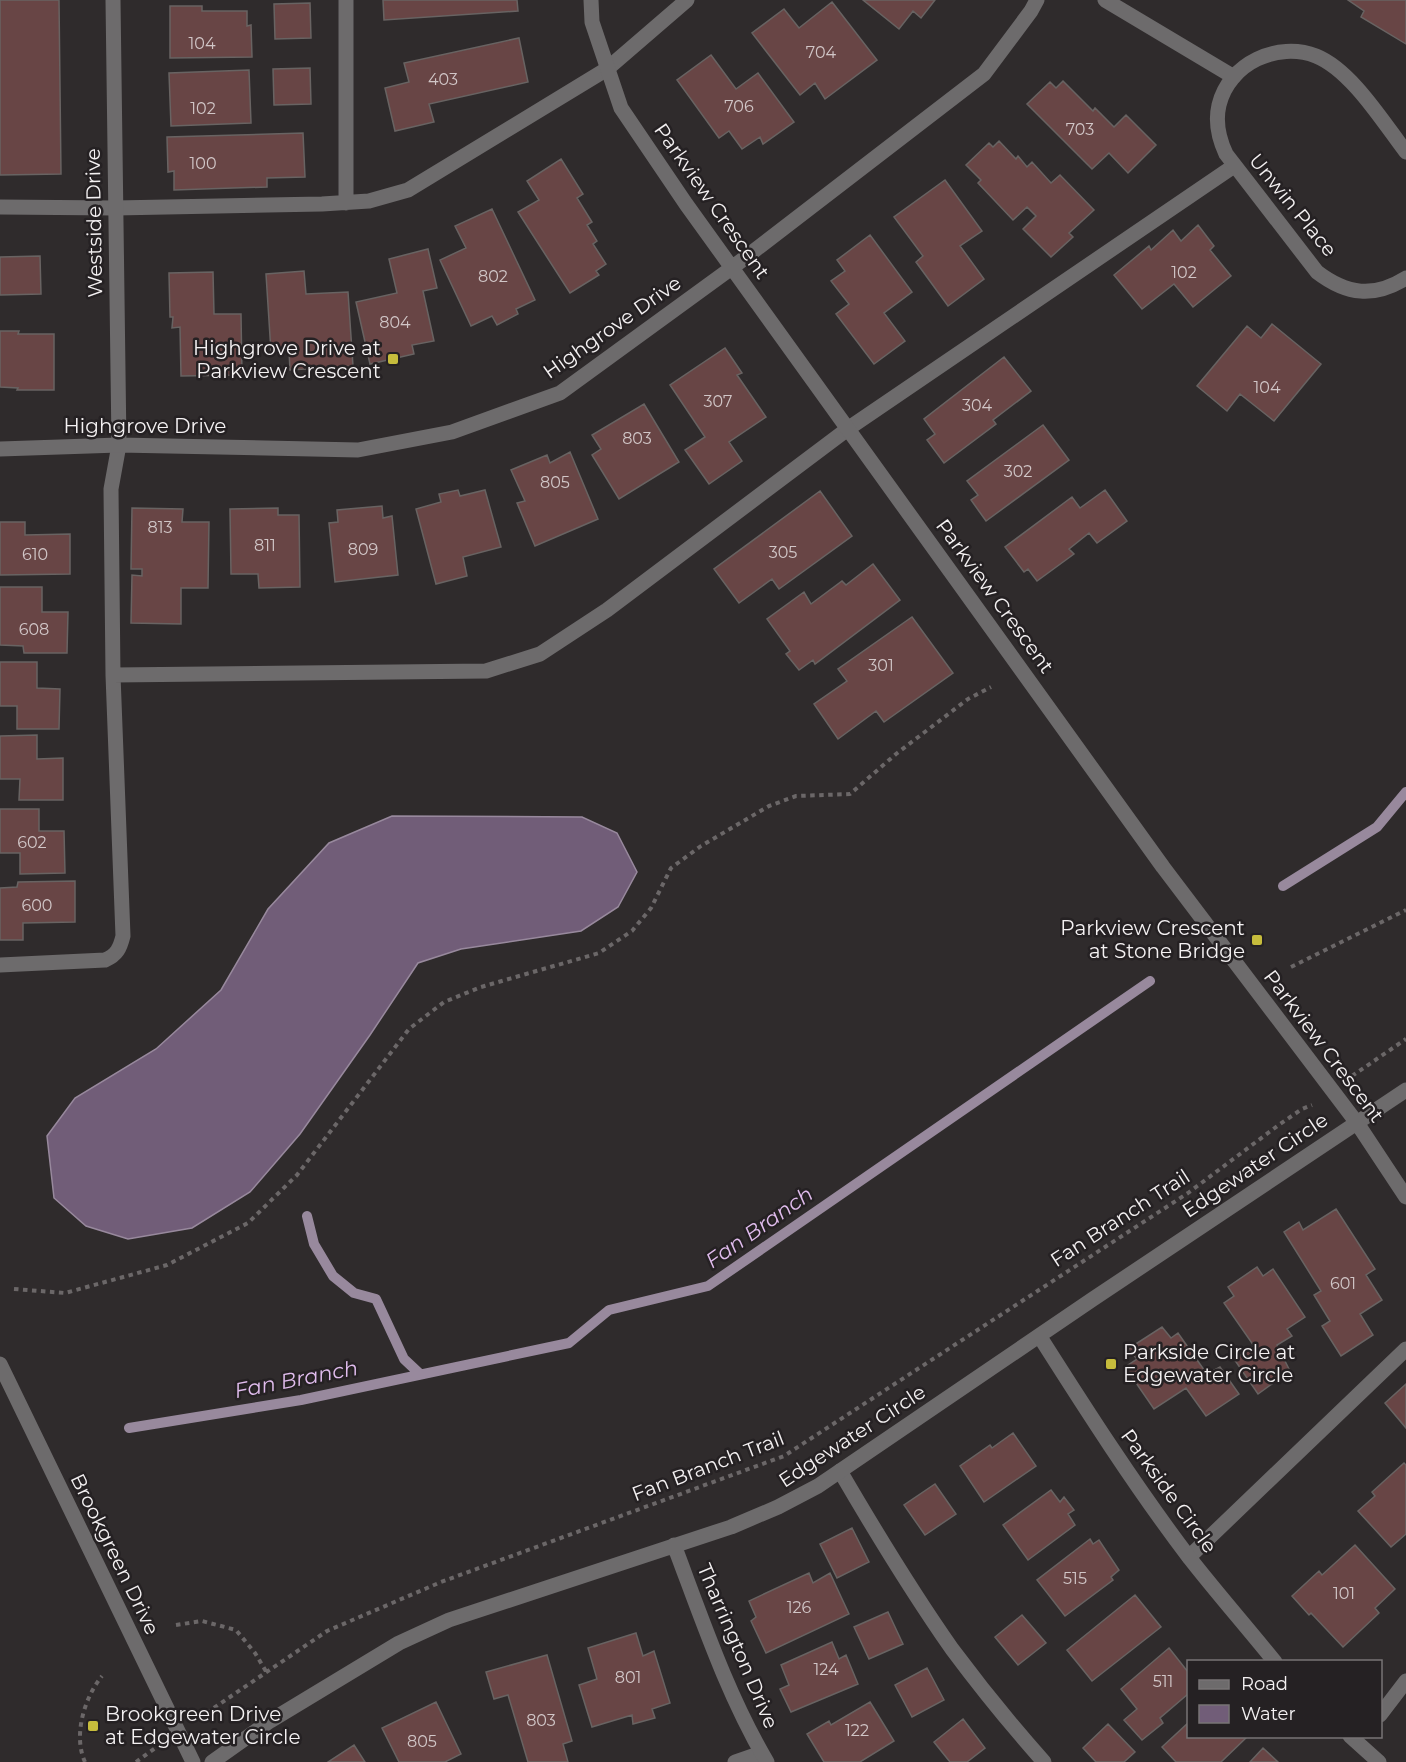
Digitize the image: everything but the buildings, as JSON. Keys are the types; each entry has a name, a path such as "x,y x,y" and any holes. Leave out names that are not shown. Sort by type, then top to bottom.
{"street":[{"name":"Westside Drive","path":"0,964 105,960 115,956 123,936 113,675 111,489 119,445 113,0"},
{"path":"346,0 346,203"},
{"name":"Parkview Crescent","path":"591,0 592,22 621,108 686,204 1163,867 1357,1123 1406,1197"},
{"path":"0,207 115,208 346,203 369,201 408,190 607,69 687,0"},
{"name":"Highgrove Drive","path":"0,449 119,445 358,450 452,432 560,393 733,267 984,74 1037,0"},
{"path":"1105,0 1234,78"},
{"name":"Unwin Place","path":"1406,152 1336,67 1296,50 1275,52 1255,60 1225,89 1218,106 1217,123 1226,154 1317,272 1334,285 1353,290 1373,291 1393,286 1406,278"},
{"path":"113,675 486,671 540,654 607,610 849,428 1234,166"},
{"name":"Edgewater Circle","path":"212,1762 270,1721 399,1643 449,1620 731,1527 778,1507 818,1486 1406,1090"},
{"name":"Parkside Circle","path":"1040,1337 1081,1402 1189,1557 1273,1660"},
{"path":"1189,1557 1406,1349"},
{"name":"Brookgreen Drive","path":"0,1364 194,1762"},
{"path":"840,1471 893,1560 953,1649 1011,1724 1044,1762"},
{"name":"Tharrington Drive","path":"674,1545 704,1628 764,1757"},
{"path":"1382,1712 1406,1681"},
{"path":"1356,1739 1379,1762"},
{"path":"735,1762 764,1757"}],"path":[{"path":"14,1289 65,1293 167,1265 248,1222 297,1175 409,1029 444,1002 481,987 599,953 632,931 651,908 671,868 700,846 769,806 787,799 796,796 850,794 896,754 968,699 991,687"},
{"path":"1291,967 1406,910"},
{"path":"1354,1076 1406,1039"},
{"name":"Fan Branch Trail","path":"203,1715 327,1631 441,1582 784,1456 1188,1193 1280,1124 1312,1105"},
{"path":"176,1625 202,1621 236,1630 255,1653 267,1673"},
{"path":"85,1762 80,1750 84,1712 91,1689 102,1676"},
{"path":"136,1762 159,1746"}],"water":[{"path":"392,816 582,817 617,833 637,872 618,907 581,931 461,949 418,963 300,1134 250,1192 192,1228 128,1239 86,1226 54,1198 47,1136 75,1098 156,1049 221,990 268,909 329,843"}],"waterway":[{"name":"Fan Branch","path":"1283,886 1377,827 1406,792"},
{"name":"Fan Branch","path":"129,1428 301,1400 569,1343 609,1310 708,1286 1150,981"},
{"path":"307,1216 314,1244 333,1276 354,1293 376,1299 404,1359 420,1374"}],"place":[{"name":"Highgrove Drive at Parkview Crescent","path":"393,359"},
{"name":"Parkview Crescent at Stone Bridge","path":"1257,940"},
{"name":"Parkside Circle at Edgewater Circle","path":"1111,1364"},
{"name":"Brookgreen Drive at Edgewater Circle","path":"93,1726"}]}
